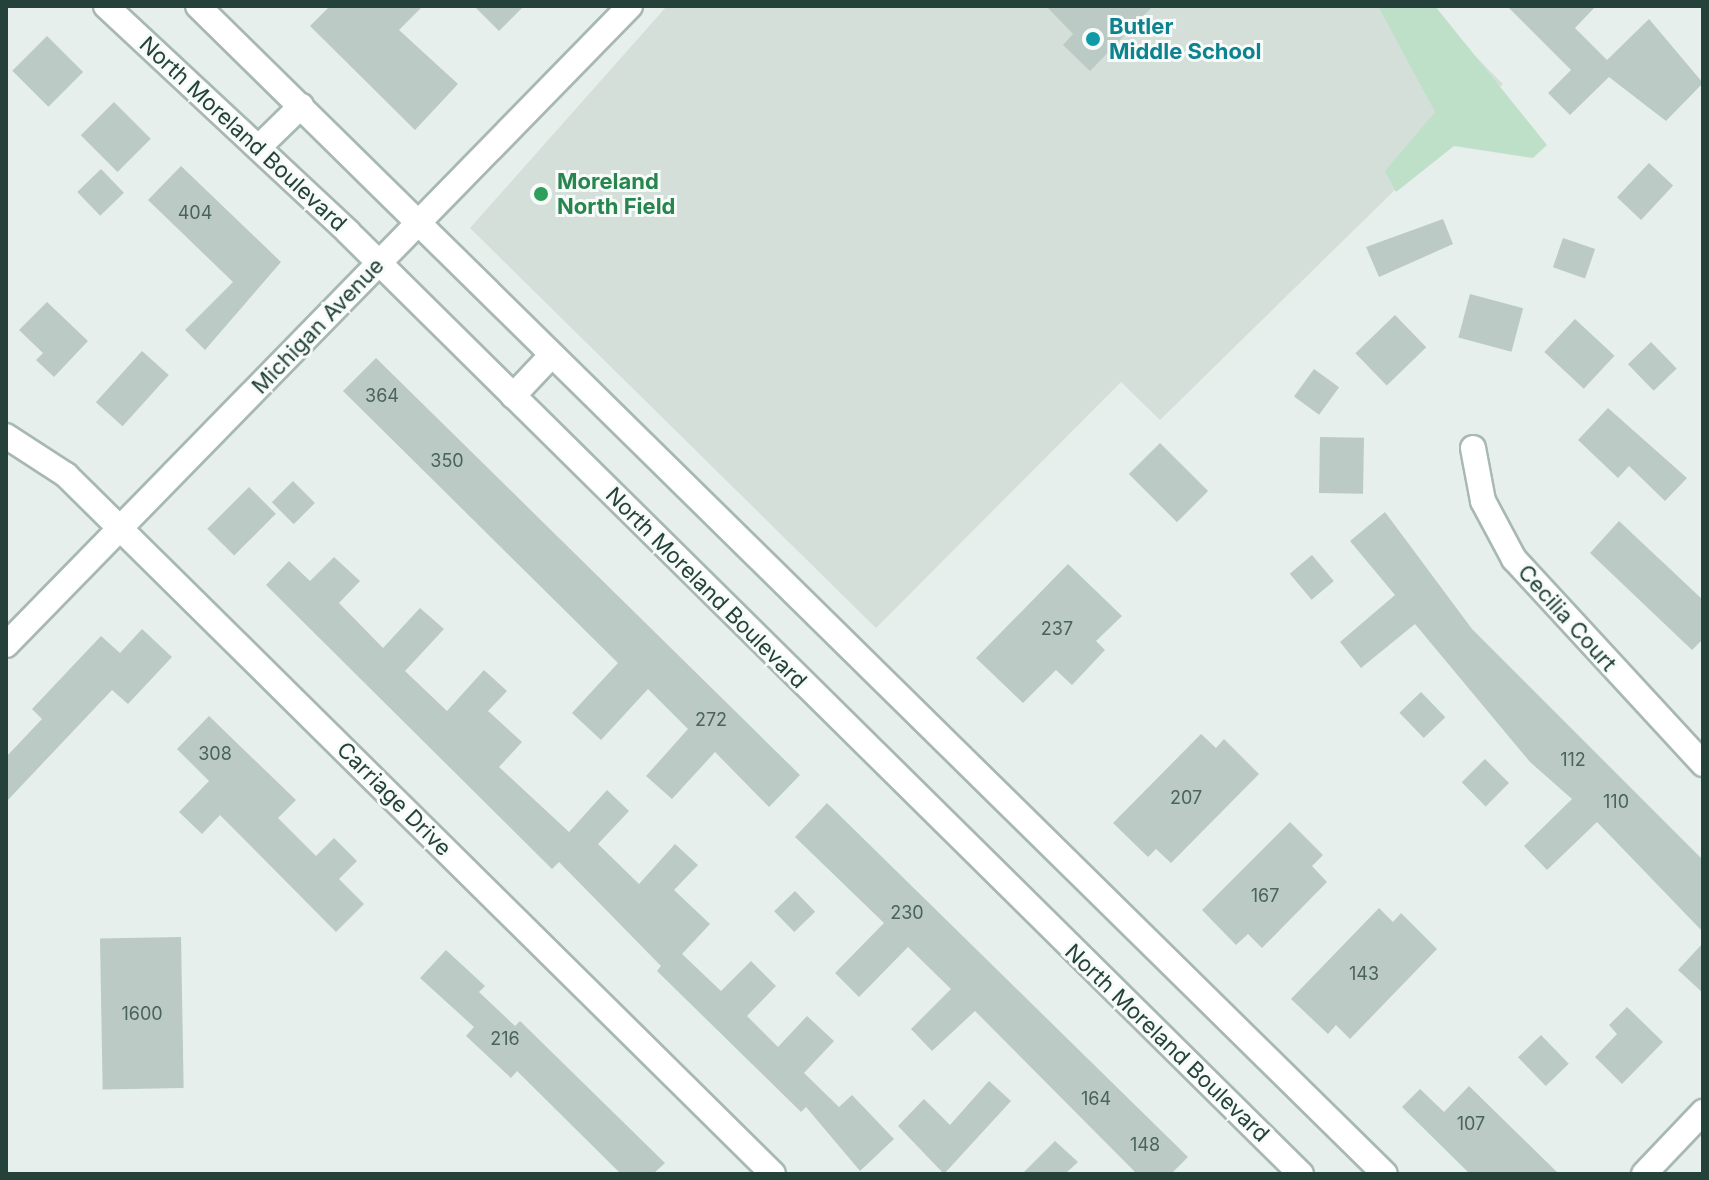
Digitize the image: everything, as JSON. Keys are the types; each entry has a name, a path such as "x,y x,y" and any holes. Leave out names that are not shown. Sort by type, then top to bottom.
{"street":[{"name":"North Moreland Boulevard","path":"106,6 259,147 379,264 1301,1174"},
{"path":"198,6 1359,1165 1385,1174"},
{"name":"Michigan Avenue","path":"6,645 630,6"},
{"path":"259,147 301,106"},
{"path":"513,396 551,356"},
{"name":"Carriage Drive","path":"6,436 57,468 120,528 773,1174"},
{"name":"Cecilia Court","path":"1473,448 1483,501 1514,559 1703,764"},
{"path":"1644,1174 1703,1112"}],"shaded area":[{"path":"667,6 1425,6 1503,84 1160,420 1121,382 876,628 470,228"}],"green space":[{"path":"1378,6 1435,6 1547,145 1533,158 1454,146 1396,192 1385,171 1435,112"}],"building":[{"path":"330,6 423,6 399,30 458,84 415,130 310,26"},
{"path":"474,6 524,6 499,31"},
{"name":"Butler Middle School","path":"1046,6 1153,6 1090,71 1063,45 1073,34"},
{"path":"1507,6 1596,6 1575,28 1607,60 1649,19 1703,83 1666,121 1609,77 1570,115 1548,93 1571,70"},
{"path":"47,36 83,72 48,107 12,71"},
{"path":"114,102 151,139 118,172 81,135"},
{"path":"1649,163 1673,186 1641,220 1617,197"},
{"path":"181,166 281,262 205,350 185,330 233,282 148,200"},
{"path":"101,169 124,193 100,216 77,192"},
{"path":"1443,219 1453,244 1379,277 1366,247"},
{"path":"1563,238 1595,249 1585,278 1553,267"},
{"path":"1470,294 1523,308 1511,352 1458,337"},
{"path":"47,302 88,341 54,377 36,360 43,353 19,330"},
{"path":"1395,315 1426,347 1387,386 1355,353"},
{"path":"1575,319 1614,356 1584,389 1544,352"},
{"path":"1651,342 1677,369 1654,391 1628,364"},
{"path":"142,351 169,375 123,426 96,402"},
{"path":"376,358 800,775 769,807 715,752 672,799 646,776 688,729 648,689 601,740 572,713 618,663 343,391"},
{"path":"1314,369 1339,387 1319,415 1294,397"},
{"path":"1608,408 1687,478 1665,501 1629,466 1618,478 1578,440"},
{"path":"1320,437 1364,438 1363,494 1319,493"},
{"path":"1160,443 1208,491 1177,522 1129,474"},
{"path":"293,481 315,503 294,524 272,502"},
{"path":"249,487 276,514 234,556 207,529"},
{"path":"1385,512 1472,629 1703,860 1703,932 1597,822 1547,870 1524,846 1572,799 1530,762 1415,624 1361,668 1340,642 1395,595 1350,541"},
{"path":"1619,521 1703,600 1703,639 1692,650 1590,553"},
{"path":"1312,555 1334,581 1312,600 1290,574"},
{"path":"334,557 360,581 339,603 383,648 420,608 444,629 405,671 447,711 484,670 507,691 488,711 522,742 499,767 569,832 607,790 629,811 598,844 639,884 675,844 698,865 674,890 710,924 682,954 721,991 751,961 776,986 747,1016 778,1047 807,1016 834,1041 804,1073 839,1107 852,1095 894,1139 860,1171 806,1107 801,1112 657,971 661,966 559,862 552,869 266,585 289,561 310,581"},
{"path":"1068,564 1122,616 1096,641 1105,650 1072,685 1056,670 1023,703 976,658"},
{"path":"142,629 172,657 128,704 112,690 6,802 6,757 42,719 32,709 101,636 120,653"},
{"path":"1421,692 1445,717 1424,738 1399,713"},
{"path":"209,716 296,800 278,818 316,856 334,838 357,861 339,879 364,904 336,932 220,815 202,834 179,812 209,781 177,749"},
{"path":"1201,734 1216,748 1224,739 1259,774 1171,863 1156,849 1148,857 1113,823"},
{"path":"1485,759 1509,783 1486,806 1462,782"},
{"path":"827,803 1188,1157 1171,1174 1137,1174 975,1011 932,1051 911,1029 951,989 908,947 859,997 835,973 884,923 795,837"},
{"path":"1290,822 1323,855 1312,866 1327,882 1262,948 1248,934 1236,945 1202,910"},
{"path":"795,891 815,912 794,932 774,911"},
{"path":"1379,908 1393,922 1401,913 1437,949 1350,1039 1336,1025 1328,1034 1291,999"},
{"path":"181,937 184,1088 103,1089 100,938"},
{"path":"1703,943 1703,993 1678,970"},
{"path":"446,950 485,986 479,992 515,1026 520,1021 665,1163 653,1174 621,1174 517,1071 511,1078 466,1036 474,1027 420,978"},
{"path":"1627,1007 1663,1042 1622,1084 1595,1057 1617,1034 1609,1025"},
{"path":"1541,1035 1569,1064 1546,1086 1518,1057"},
{"path":"989,1081 1011,1101 944,1174 898,1126 924,1099 950,1125"},
{"path":"1469,1086 1559,1174 1470,1174 1402,1107 1420,1089 1444,1112"},
{"path":"1055,1141 1078,1162 1065,1174 1022,1174"}],"place":[{"name":"Butler Middle School","path":"1093,39"},
{"name":"Moreland North Field","path":"541,194"}]}
